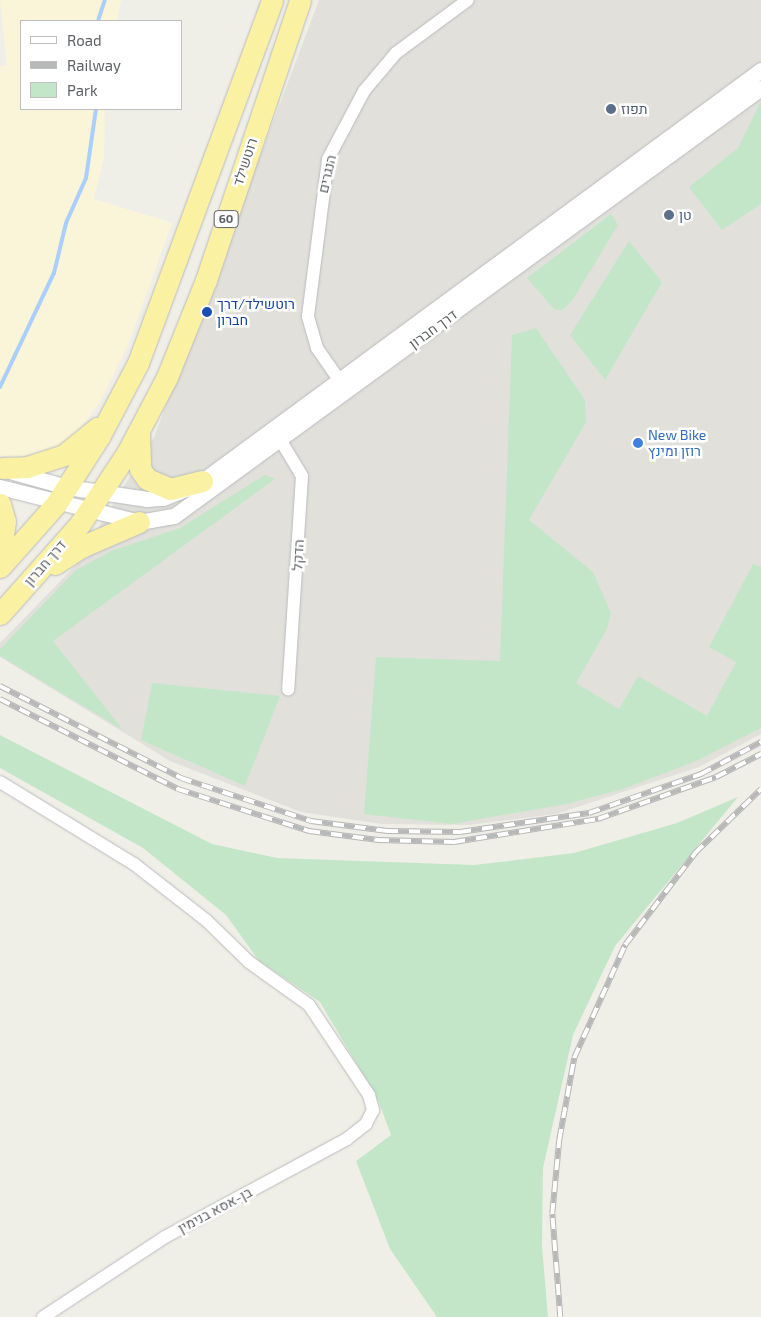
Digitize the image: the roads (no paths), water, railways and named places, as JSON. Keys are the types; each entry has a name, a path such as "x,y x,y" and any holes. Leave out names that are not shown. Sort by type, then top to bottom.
{"highway":[{"name":"60","path":"0,567 61,495 110,416 154,328 272,0"},
{"name":"רוטשילד","path":"139,431 184,340 300,0"},
{"path":"1,474 64,455 110,416"},
{"path":"139,431 140,469 147,480 170,488 202,481"},
{"name":"דרך חברון","path":"0,614 89,511 139,431"},
{"path":"0,504 5,521 0,555"},
{"path":"30,581 81,547 139,522"}],"street":[{"name":"הנגרים","path":"343,387 317,348 308,316 328,159 364,91 385,65 468,0"},
{"name":"דרך חברון","path":"61,495 89,511 139,522 174,516 278,435 761,70"},
{"name":"דרך חברון","path":"343,387 761,88"},
{"name":"דרך חברון","path":"61,495 102,492 162,498 202,481 278,435"},
{"name":"הדקל","path":"278,435 302,476 288,690"},
{"path":"1,474 61,495"},
{"path":"1,474 61,495"},
{"name":"בן-אסא בנימין","path":"0,782 134,864 206,920 249,962 309,1005 369,1094 373,1110 366,1124 165,1237 66,1300 43,1317"},
{"name":"בן-אסא בנימין","path":"34,1317 66,1300"}],"waterway":[{"path":"98,20 105,0"},
{"path":"0,387 54,273 66,223 86,178 96,110"}],"railway":[{"path":"0,686 181,778 311,821 387,831 460,832 589,813 701,774 761,742"},
{"path":"0,699 178,789 309,831 378,840 454,842 598,819 716,777 761,754"},
{"path":"560,1317 552,1214 559,1140 574,1058 625,945 695,853 761,789"}],"place":[{"name":"תפוז","path":"611,109"},
{"name":"טן","path":"669,215"},
{"name":"רוטשילד/דרך חברון","path":"207,312"},
{"name":"New Bike רוזן ומינץ","path":"638,443"}]}
